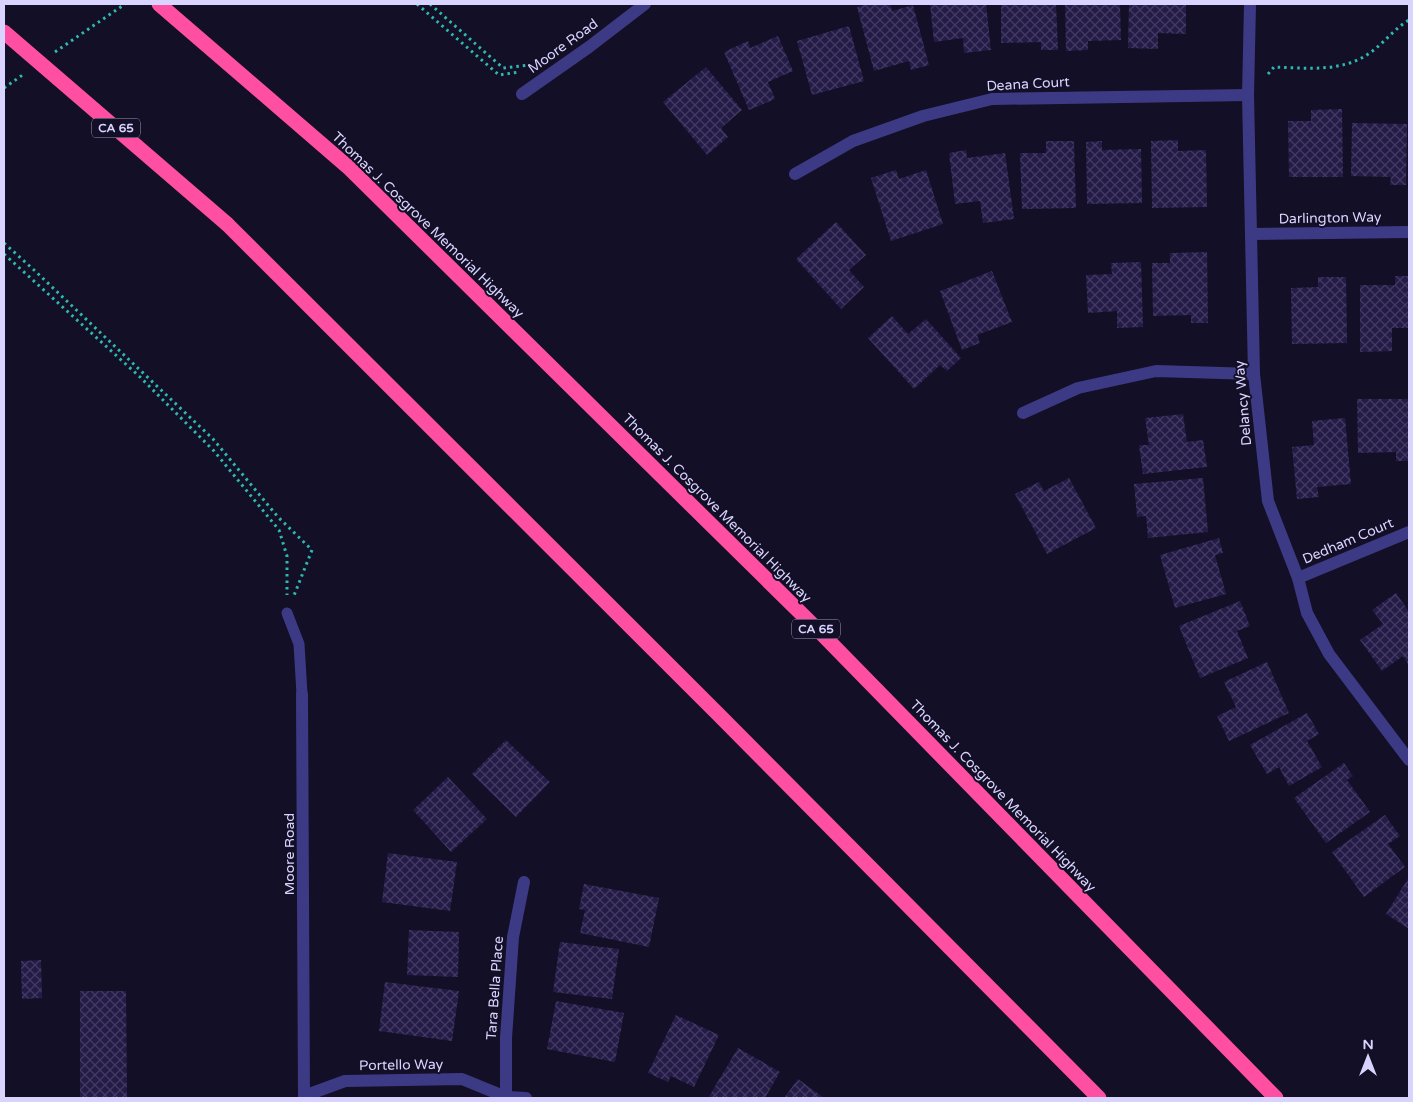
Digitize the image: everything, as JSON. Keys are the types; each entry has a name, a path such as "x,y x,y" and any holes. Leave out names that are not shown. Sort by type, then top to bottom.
{"highway":[{"name":"Thomas J. Cosgrove Memorial Highway","path":"159,4 348,168 821,633 1276,1098"},
{"name":"CA 65","path":"4,32 227,224 724,720 1099,1098"}],"street":[{"name":"Moore Road","path":"522,94 589,47 645,4"},
{"name":"Delancy Way","path":"1250,4 1248,95 1254,374 1268,502 1298,578 1307,613 1329,654 1409,760"},
{"name":"Deana Court","path":"794,174 853,140 923,116 992,99 1248,95"},
{"name":"Darlington Way","path":"1251,234 1409,232"},
{"path":"1023,413 1078,388 1156,371 1254,374"},
{"name":"Dedham Court","path":"1298,578 1409,532"},
{"name":"Moore Road","path":"302,694 306,1097"},
{"name":"Tara Bella Place","path":"505,1098 506,1038 513,937 524,882"},
{"name":"Portello Way","path":"306,1097 345,1081 462,1079 505,1098 526,1098"}],"lane":[{"name":"Moore Road","path":"287,613 299,644 302,694"}],"path":[{"path":"52,54 125,4"},
{"path":"417,4 500,75 526,71"},
{"path":"430,4 503,68 532,64"},
{"path":"1248,95 1274,68 1328,68 1351,63 1370,53 1409,20"},
{"path":"4,88 28,71"},
{"path":"4,243 214,439 278,517 312,550 287,613"},
{"path":"4,254 140,377 214,451 279,530 287,556 287,613"}],"building":[{"path":"867,4 890,4 892,11 913,5 929,65 911,70 909,61 874,71 857,7"},
{"path":"930,4 986,4 991,50 964,53 963,38 934,42"},
{"path":"1001,4 1056,4 1058,50 1041,50 1041,42 1001,43"},
{"path":"1065,4 1120,4 1121,40 1088,41 1088,50 1066,51"},
{"path":"1129,4 1186,4 1186,34 1158,33 1158,49 1128,48"},
{"path":"849,26 864,81 812,95 797,41"},
{"path":"778,36 793,71 768,82 775,99 749,110 724,52 748,41 750,48"},
{"path":"706,67 742,110 721,128 728,137 707,155 663,102"},
{"path":"1342,109 1343,177 1289,177 1288,121 1311,121 1311,110"},
{"path":"1352,123 1407,124 1406,185 1390,185 1391,177 1351,176"},
{"path":"1178,140 1178,151 1206,150 1207,207 1152,208 1151,141"},
{"path":"1046,141 1074,141 1076,208 1022,209 1020,153 1046,153"},
{"path":"1102,141 1102,150 1141,149 1142,203 1087,204 1086,142"},
{"path":"966,150 967,158 1005,153 1014,219 983,223 980,201 955,204 949,153"},
{"path":"896,170 899,179 926,170 943,224 891,241 871,178"},
{"path":"836,222 866,255 849,270 864,287 841,309 796,259"},
{"path":"1207,252 1208,323 1191,323 1191,315 1153,316 1152,263 1170,263 1170,253"},
{"path":"1141,262 1143,327 1117,328 1117,311 1088,313 1086,275 1112,274 1111,263"},
{"path":"992,271 1012,322 977,335 980,343 962,350 940,291"},
{"path":"1395,276 1409,276 1409,328 1392,328 1392,351 1360,352 1360,285 1395,285"},
{"path":"1318,277 1346,277 1347,343 1292,344 1291,288 1318,287"},
{"path":"892,316 908,334 926,319 961,358 947,371 940,365 914,389 868,338"},
{"path":"1357,399 1409,399 1409,461 1396,461 1396,452 1358,453"},
{"path":"1183,414 1187,442 1203,440 1207,467 1143,474 1139,445 1149,445 1145,418"},
{"path":"1345,418 1351,484 1317,487 1319,497 1297,499 1292,447 1314,445 1312,421"},
{"path":"1069,478 1096,528 1047,554 1015,494 1039,482 1044,491"},
{"path":"1203,478 1208,532 1148,538 1146,516 1137,517 1134,484"},
{"path":"1219,538 1223,553 1215,555 1226,594 1175,608 1160,555"},
{"path":"1396,593 1409,612 1409,663 1403,656 1382,671 1360,640 1383,624 1372,610"},
{"path":"1240,601 1250,626 1237,631 1248,658 1200,678 1179,626"},
{"path":"1267,662 1289,713 1229,741 1217,716 1236,707 1224,682"},
{"path":"1307,713 1319,734 1307,741 1322,767 1289,786 1279,767 1267,774 1250,745"},
{"path":"506,740 550,782 516,817 472,774"},
{"path":"1344,763 1353,776 1347,780 1370,812 1326,843 1294,798"},
{"path":"448,777 487,819 451,852 413,810"},
{"path":"1385,815 1400,836 1388,844 1405,867 1364,897 1332,852"},
{"path":"388,853 457,862 450,911 382,902"},
{"path":"1409,877 1409,929 1386,914"},
{"path":"584,884 659,898 649,947 580,933 585,910 579,909"},
{"path":"409,930 459,932 458,977 407,975"},
{"path":"560,942 619,949 612,999 553,992"},
{"path":"41,960 42,998 22,999 21,961"},
{"path":"385,982 459,991 452,1041 379,1031"},
{"path":"80,991 126,991 127,1098 80,1098"},
{"path":"556,1001 624,1013 615,1062 547,1049"},
{"path":"676,1015 719,1035 694,1087 671,1076 668,1082 648,1073"},
{"path":"738,1048 780,1072 765,1098 708,1098"},
{"path":"798,1079 824,1098 784,1098"}]}
